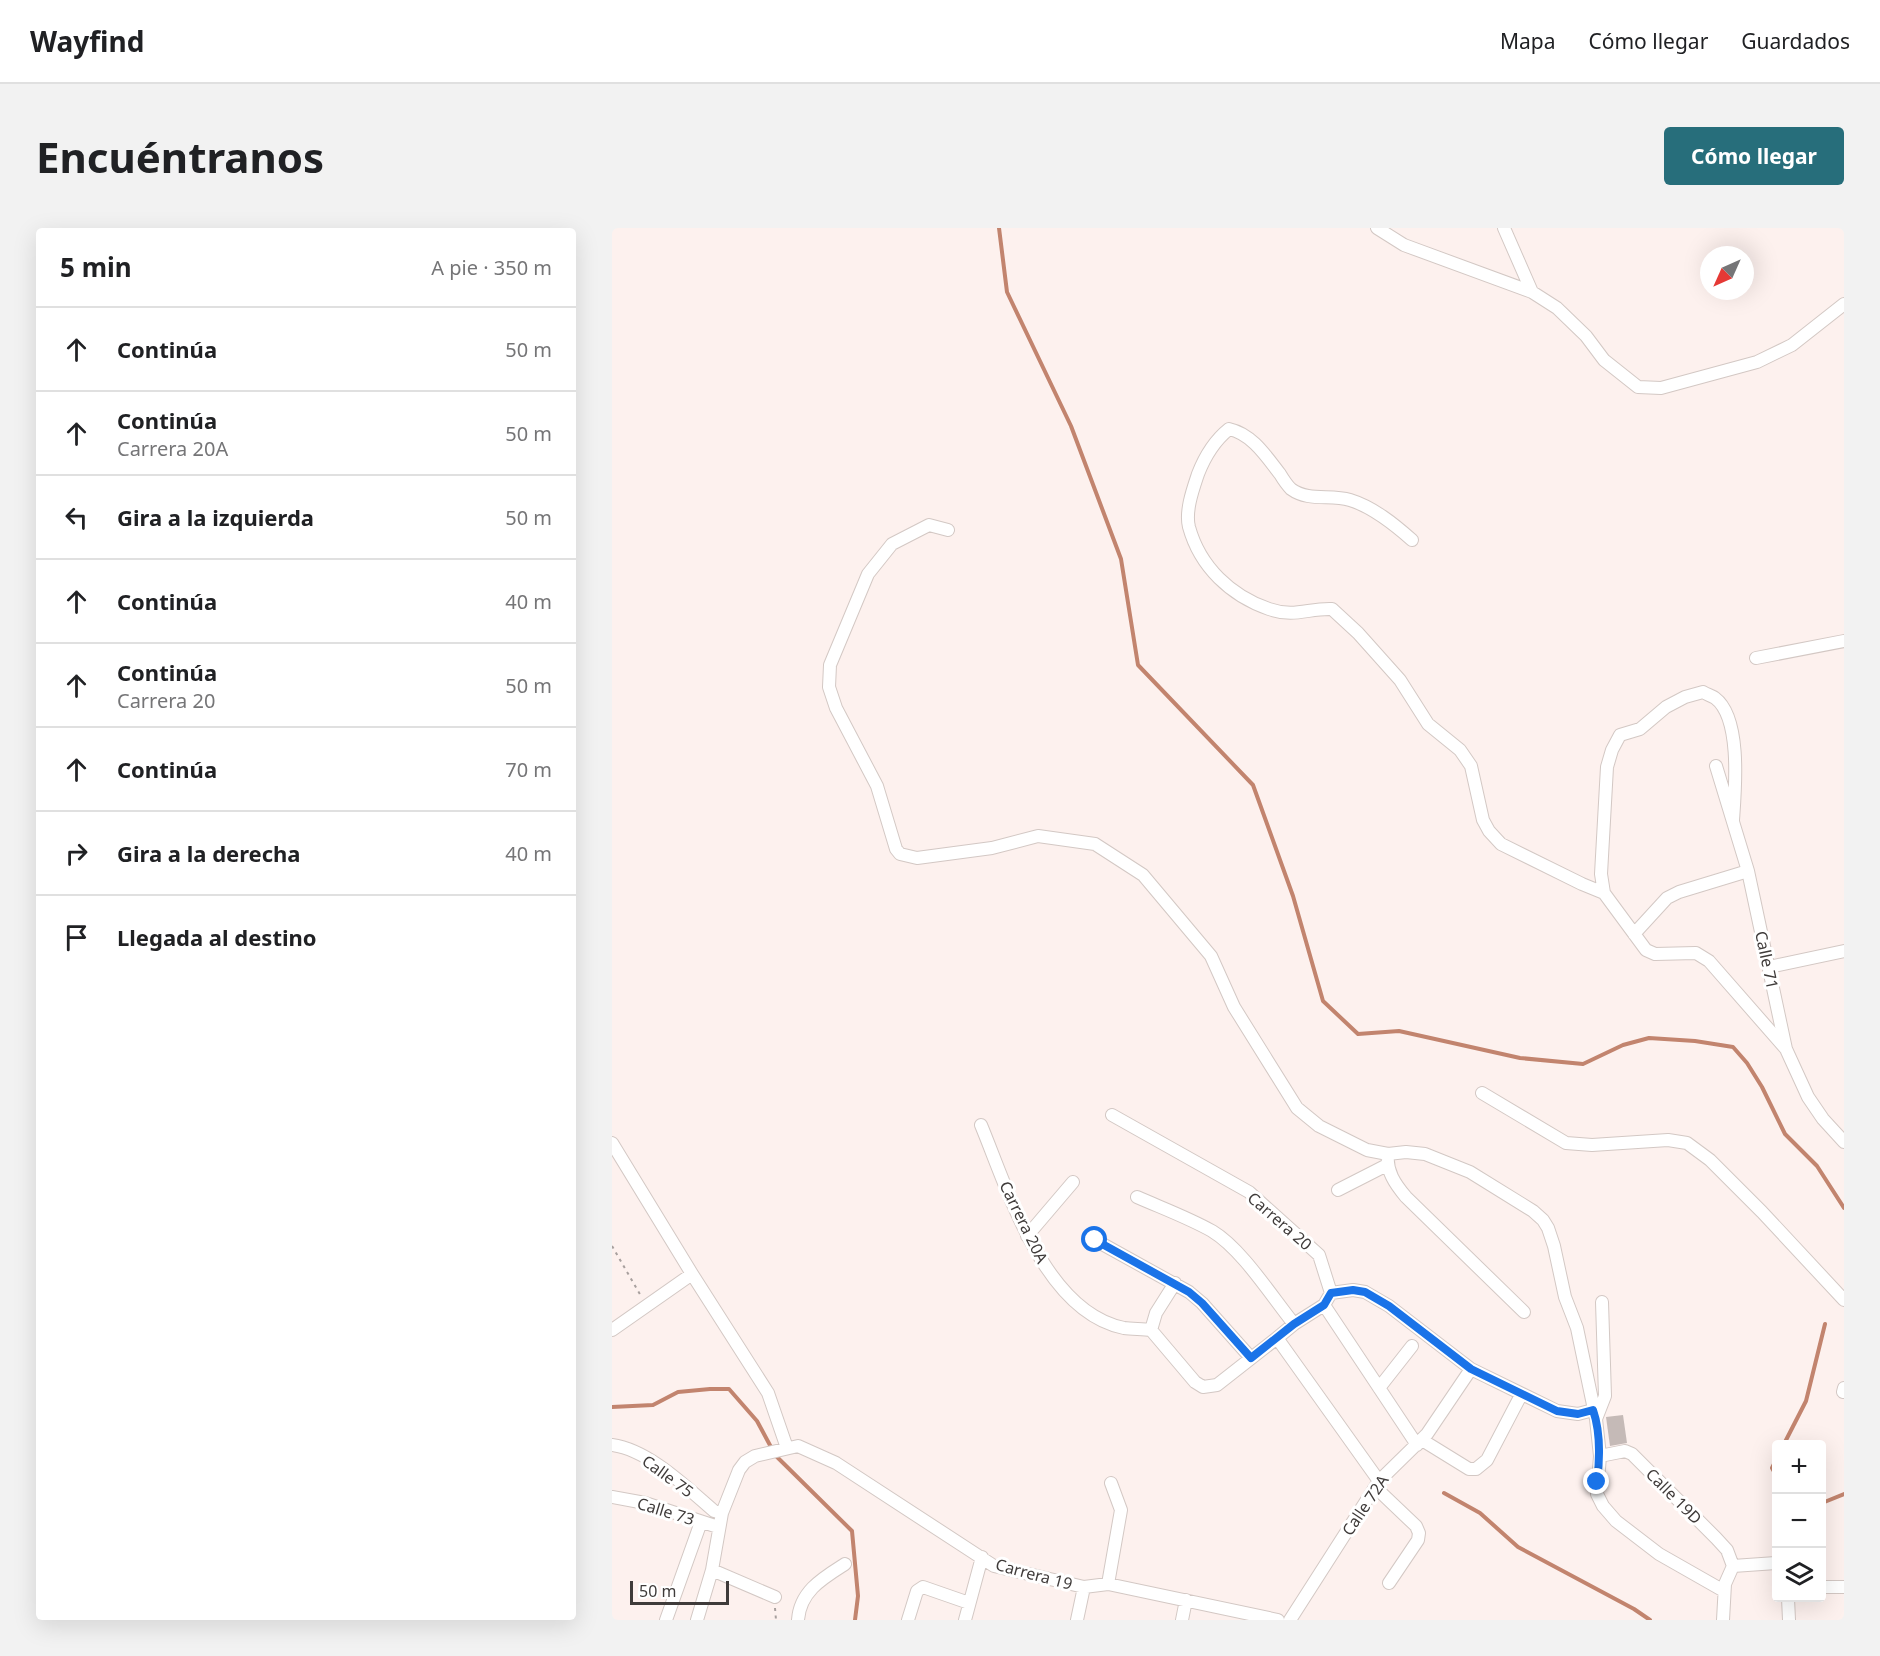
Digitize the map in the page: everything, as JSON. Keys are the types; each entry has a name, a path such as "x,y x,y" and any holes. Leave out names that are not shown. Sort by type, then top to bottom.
{"street":[{"path":"1377,228 1404,245 1532,292 1557,309 1586,336 1604,360 1638,387 1662,388 1757,362 1792,345 1844,304"},
{"path":"1504,228 1532,292"},
{"path":"1412,540 1385,519 1348,500 1316,498 1290,488 1255,444 1239,432 1229,429 1218,437 1202,464 1190,502 1189,526 1209,569 1218,579 1239,595 1270,609 1293,614 1306,613 1318,608 1332,609 1358,633 1400,680 1428,724 1460,750 1471,766 1483,820 1501,844 1604,893"},
{"path":"948,530 929,525 892,544 868,574 830,665 829,687 836,708 877,786 896,849 900,854 917,858 992,848 1038,836 1095,844 1143,875 1211,956 1234,1007 1297,1108 1319,1126 1388,1159 1397,1186 1406,1197 1524,1312"},
{"path":"1756,658 1844,641"},
{"path":"1733,820 1736,777 1731,731 1723,707 1716,698 1702,692 1666,707 1640,729 1620,735 1612,750 1607,767 1602,855 1601,874 1604,893 1646,950 1655,954 1696,953 1709,961 1786,1049"},
{"name":"Calle 71","path":"1716,766 1748,871 1786,1049 1808,1097 1823,1119 1844,1142"},
{"path":"1634,934 1667,898 1679,892 1748,871"},
{"path":"1769,967 1844,951"},
{"path":"1482,1093 1566,1143 1592,1145 1668,1140 1688,1143 1710,1160 1762,1212 1844,1300"},
{"name":"Carrera 20","path":"1112,1115 1249,1192 1319,1255 1331,1293"},
{"name":"Carrera 20A","path":"981,1125 1027,1236 1038,1257 1058,1285 1077,1304 1105,1321 1123,1328 1151,1330"},
{"path":"612,1143 768,1392 785,1448 755,1456 745,1462 740,1470 722,1513 712,1570 697,1620"},
{"path":"1338,1190 1388,1159 1406,1152 1425,1154 1470,1172 1533,1211 1543,1220 1554,1245 1565,1297 1577,1328 1600,1456 1597,1494 1603,1506 1616,1521 1659,1554 1724,1591"},
{"path":"1027,1236 1073,1182"},
{"path":"1137,1197 1213,1232 1225,1241 1238,1253 1294,1324"},
{"path":"1095,1240 1175,1283 1202,1303 1251,1358"},
{"path":"612,1330 692,1274"},
{"path":"1175,1283 1156,1313 1151,1330 1195,1382 1203,1386 1216,1385 1294,1324 1324,1305 1331,1293 1353,1290 1365,1292 1389,1306 1471,1369 1521,1395 1557,1411 1594,1415"},
{"path":"1594,1415 1605,1396 1602,1302"},
{"path":"1324,1305 1379,1388 1419,1442 1469,1469 1476,1469 1487,1460 1521,1395"},
{"path":"1277,1338 1377,1484 1416,1526 1419,1533 1418,1540 1389,1583"},
{"path":"1379,1388 1412,1346"},
{"name":"Calle 72A","path":"1290,1620 1377,1484 1399,1459 1419,1442 1471,1369"},
{"name":"Calle 75","path":"612,1445 626,1447 650,1460 714,1511 722,1513"},
{"name":"Carrera 19","path":"785,1448 798,1446 836,1463 994,1566 1084,1587 1108,1584 1278,1620"},
{"name":"Calle 19D","path":"1600,1456 1624,1451 1632,1454 1727,1550 1732,1566"},
{"path":"1108,1584 1121,1510 1111,1483"},
{"name":"Calle 73","path":"612,1497 645,1503 718,1527"},
{"path":"666,1620 701,1522"},
{"path":"965,1620 982,1557"},
{"path":"1723,1620 1724,1591 1732,1566 1772,1563"},
{"path":"798,1620 801,1603 817,1582 845,1564"},
{"path":"712,1570 775,1597"},
{"path":"908,1620 917,1591 923,1587 969,1603"},
{"path":"1077,1620 1084,1587"},
{"path":"1826,1587 1844,1587"},
{"path":"1182,1620 1186,1600"},
{"path":"1788,1602 1789,1620"}],"path":[{"path":"612,1246 647,1306"}],"building":[{"path":"1623,1415 1627,1443 1610,1446 1606,1417"}],"waterway":[{"path":"999,228 1007,292 1071,426 1121,559 1138,665 1253,785 1293,896 1323,1001 1358,1034 1399,1031 1520,1058 1583,1064 1623,1045 1649,1038 1695,1041 1733,1047 1747,1063 1762,1087 1785,1134 1817,1166 1844,1208"},
{"path":"1786,1440 1806,1401 1825,1324"},
{"path":"612,1407 653,1405 678,1392 729,1389 757,1421 772,1449"},
{"path":"775,1455 852,1531 858,1596 855,1620"},
{"path":"1444,1493 1480,1513 1518,1547 1634,1609 1650,1620"},
{"path":"1826,1501 1844,1494"}],"route":[{"path":"1095,1240 1189,1292 1202,1303 1251,1358 1294,1324 1324,1305 1331,1293 1353,1290 1365,1292 1389,1306 1471,1369 1557,1411 1578,1414 1593,1410 1600,1456 1597,1482"}]}
